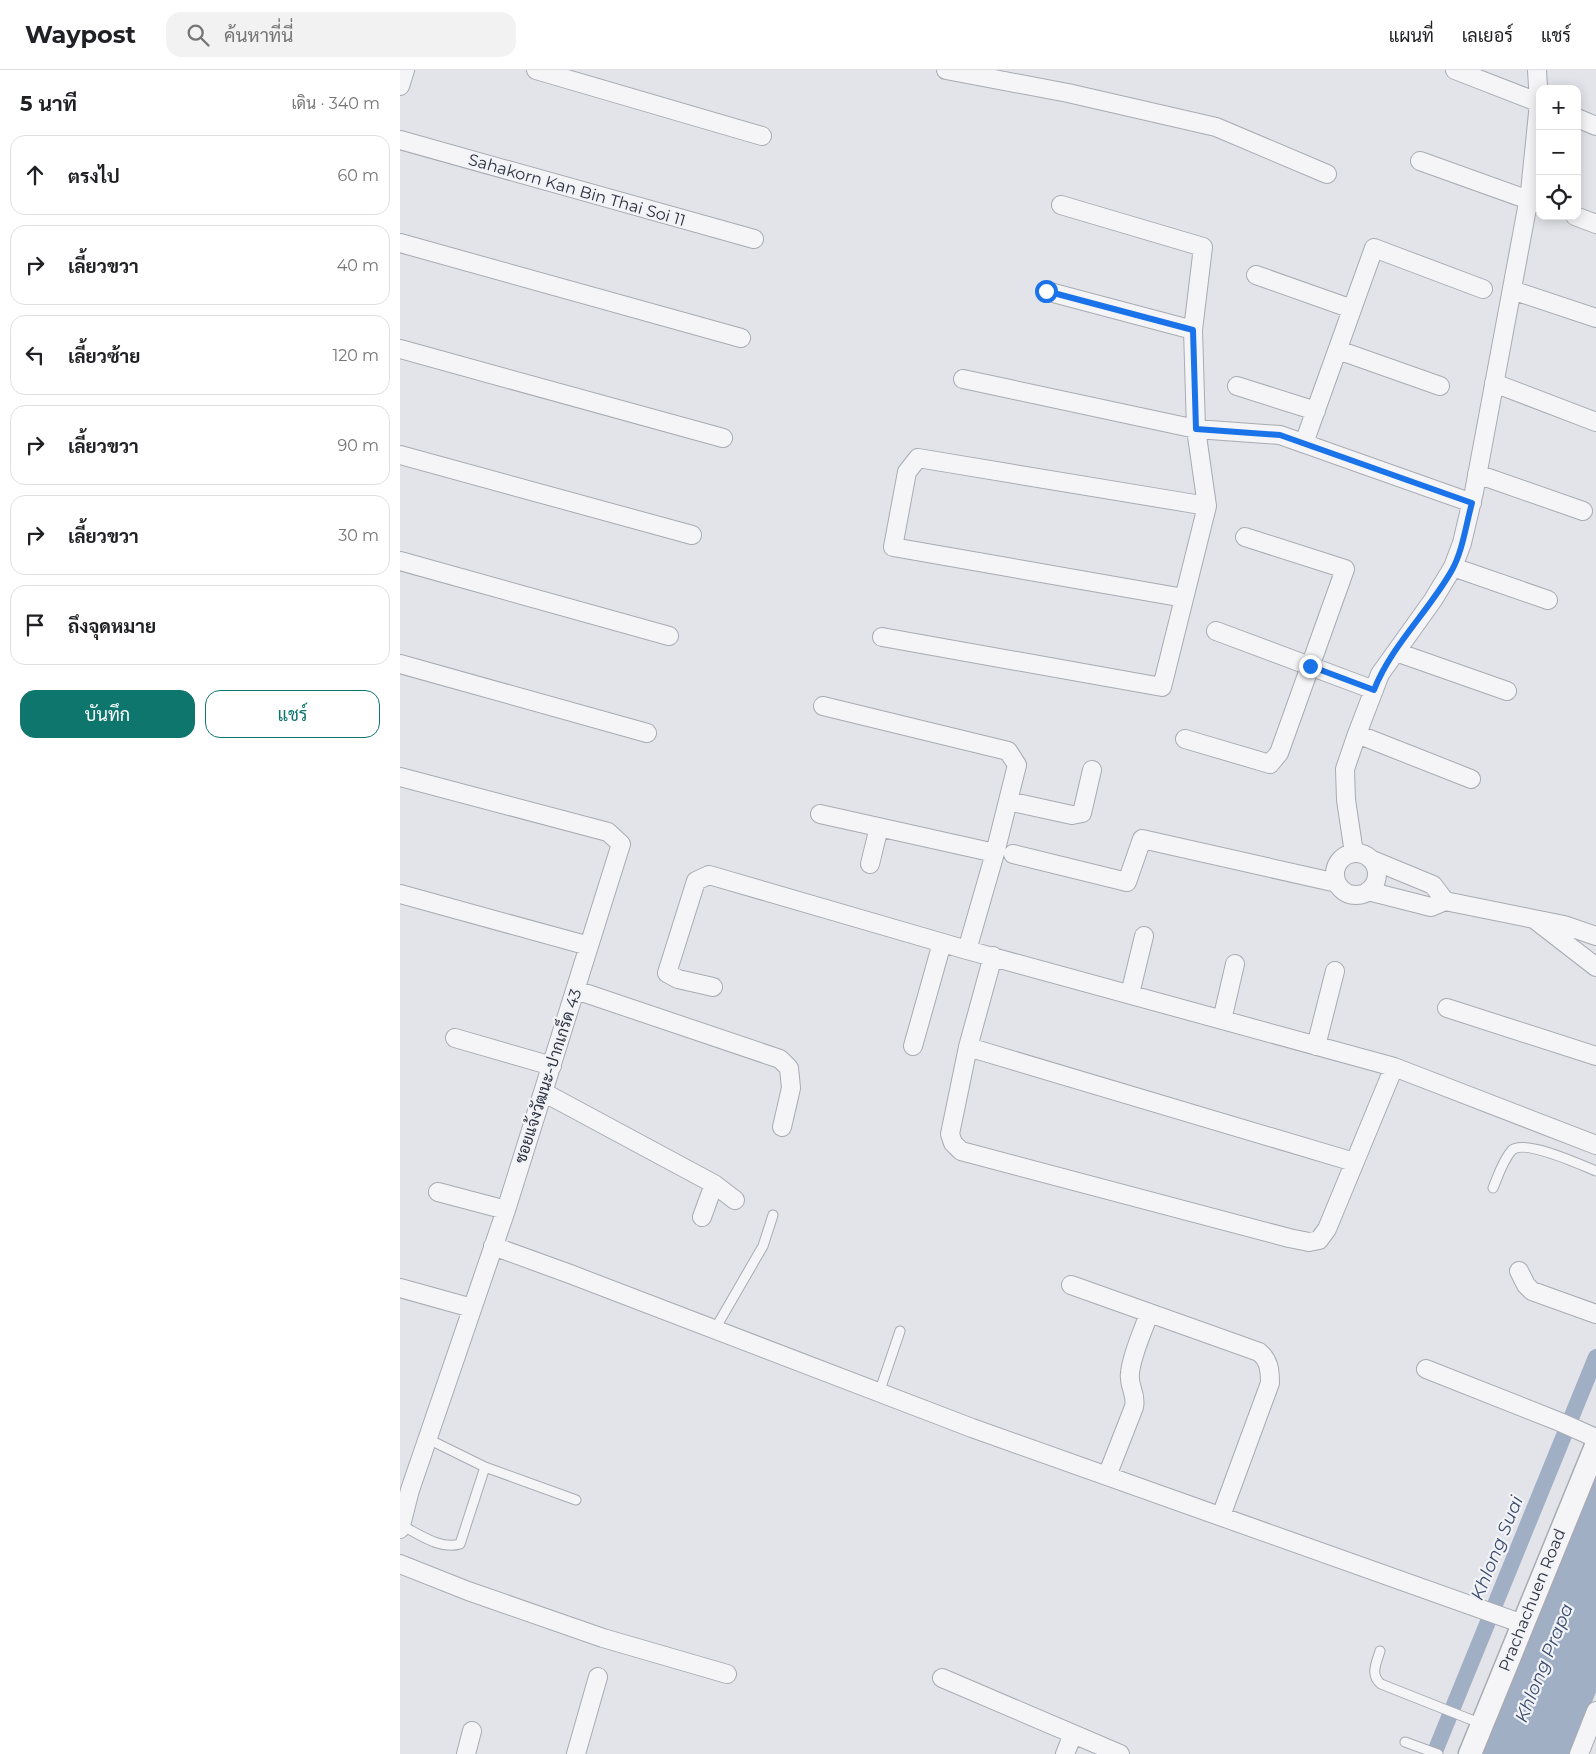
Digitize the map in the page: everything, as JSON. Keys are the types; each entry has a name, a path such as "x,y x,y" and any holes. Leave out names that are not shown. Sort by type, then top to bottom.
{"street":[{"path":"400,86 404,70"},
{"path":"536,70 762,136"},
{"path":"946,70 1068,93 1216,127 1327,174"},
{"path":"1455,70 1536,101"},
{"path":"1536,70 1538,85"},
{"path":"1581,120 1596,126"},
{"path":"1445,901 1433,885 1362,856 1342,857 1335,869 1337,884 1341,889 1354,895 1368,891 1376,879 1375,866 1362,856 1346,800 1346,769 1380,674 1433,600 1453,567 1462,543 1478,474 1512,290 1534,201 1538,130"},
{"name":"Sahakorn Kan Bin Thai Soi 11","path":"400,140 754,240"},
{"path":"1420,161 1534,201"},
{"path":"882,637 1162,687 1208,506 1196,429 1193,330 1203,247 1061,205"},
{"path":"1581,218 1596,224"},
{"path":"400,243 741,338"},
{"path":"1304,443 1374,248 1483,288"},
{"path":"1256,275 1352,309"},
{"path":"1512,290 1596,318"},
{"path":"1046,291 1193,330"},
{"path":"400,349 723,438"},
{"path":"1338,350 1440,386"},
{"path":"963,379 1196,429 1280,435 1472,503"},
{"path":"1494,383 1596,422"},
{"path":"1237,386 1316,411"},
{"path":"400,456 692,535"},
{"path":"1184,598 893,547 907,472 918,458 1208,506"},
{"path":"1478,474 1583,511"},
{"path":"1185,739 1270,764 1279,753 1345,569 1245,537"},
{"path":"400,561 669,636"},
{"path":"1453,567 1548,600"},
{"path":"1216,631 1374,690"},
{"path":"1396,652 1507,691"},
{"path":"400,664 647,733"},
{"path":"823,706 1008,751 1017,764 995,853 967,950"},
{"path":"1357,734 1472,779"},
{"path":"1008,801 1072,815 1082,813 1092,770"},
{"name":"ซอยแจ้งวัฒนะ-ปากเกร็ด 43","path":"400,777 608,832 621,844 506,1210 428,1439 405,1489 401,1519"},
{"path":"820,814 995,853"},
{"path":"870,864 879,827"},
{"path":"1013,854 1127,882 1142,839 1337,884"},
{"path":"713,987 678,979 667,973 696,881 708,875 967,950 1394,1067 1596,1146"},
{"path":"1368,891 1431,907 1445,901 1564,925 1596,936"},
{"path":"400,894 589,946"},
{"path":"1534,919 1596,967"},
{"path":"1130,994 1144,936"},
{"path":"913,1046 942,943"},
{"path":"993,956 968,1048 950,1134 953,1143 962,1151 1289,1238 1309,1242 1320,1240 1327,1229 1394,1067"},
{"path":"1222,1020 1235,964"},
{"path":"1316,1046 1335,972"},
{"path":"576,990 780,1059 789,1068 791,1088 782,1127"},
{"path":"1447,1008 1596,1056"},
{"path":"455,1038 552,1066"},
{"path":"968,1048 1354,1162"},
{"path":"543,1092 714,1184 735,1200"},
{"path":"702,1217 714,1184"},
{"path":"438,1192 506,1210"},
{"path":"493,1246 879,1393 1515,1621"},
{"path":"1519,1271 1526,1285 1532,1291 1596,1314"},
{"path":"1070,1284 1259,1352 1265,1357 1270,1369 1270,1383 1221,1516"},
{"path":"400,1288 472,1308"},
{"path":"1107,1476 1134,1407 1135,1396 1129,1382 1130,1366 1149,1313"},
{"path":"1426,1369 1560,1422 1592,1439"},
{"name":"Prachachuen Road","path":"1470,1754 1474,1721 1592,1439"},
{"path":"400,1564 468,1591 603,1638 727,1674"},
{"path":"576,1754 598,1677"},
{"path":"942,1678 1120,1754"},
{"path":"1579,1754 1596,1711"},
{"path":"466,1754 472,1731"},
{"path":"1064,1754 1073,1734"}],"lane":[{"path":"1493,1188 1506,1159 1514,1149 1523,1147 1546,1152 1596,1171"},
{"path":"715,1330 764,1246 773,1215"},
{"path":"879,1393 900,1331"},
{"path":"428,1439 485,1467 576,1500"},
{"path":"401,1519 435,1543 453,1546 460,1544 485,1467"},
{"path":"1380,1651 1374,1672 1376,1680 1381,1684 1474,1721"},
{"path":"1405,1742 1434,1752"}],"water":[{"name":"Khlong Prapa","path":"1596,1466 1596,1692 1571,1754 1481,1754"}],"waterway":[{"name":"Khlong Suai","path":"1434,1754 1596,1357"}],"route":[{"path":"1046,291 1193,330 1196,429 1280,435 1472,503 1462,543 1453,567 1433,600 1380,674 1374,690 1310,666"}]}
